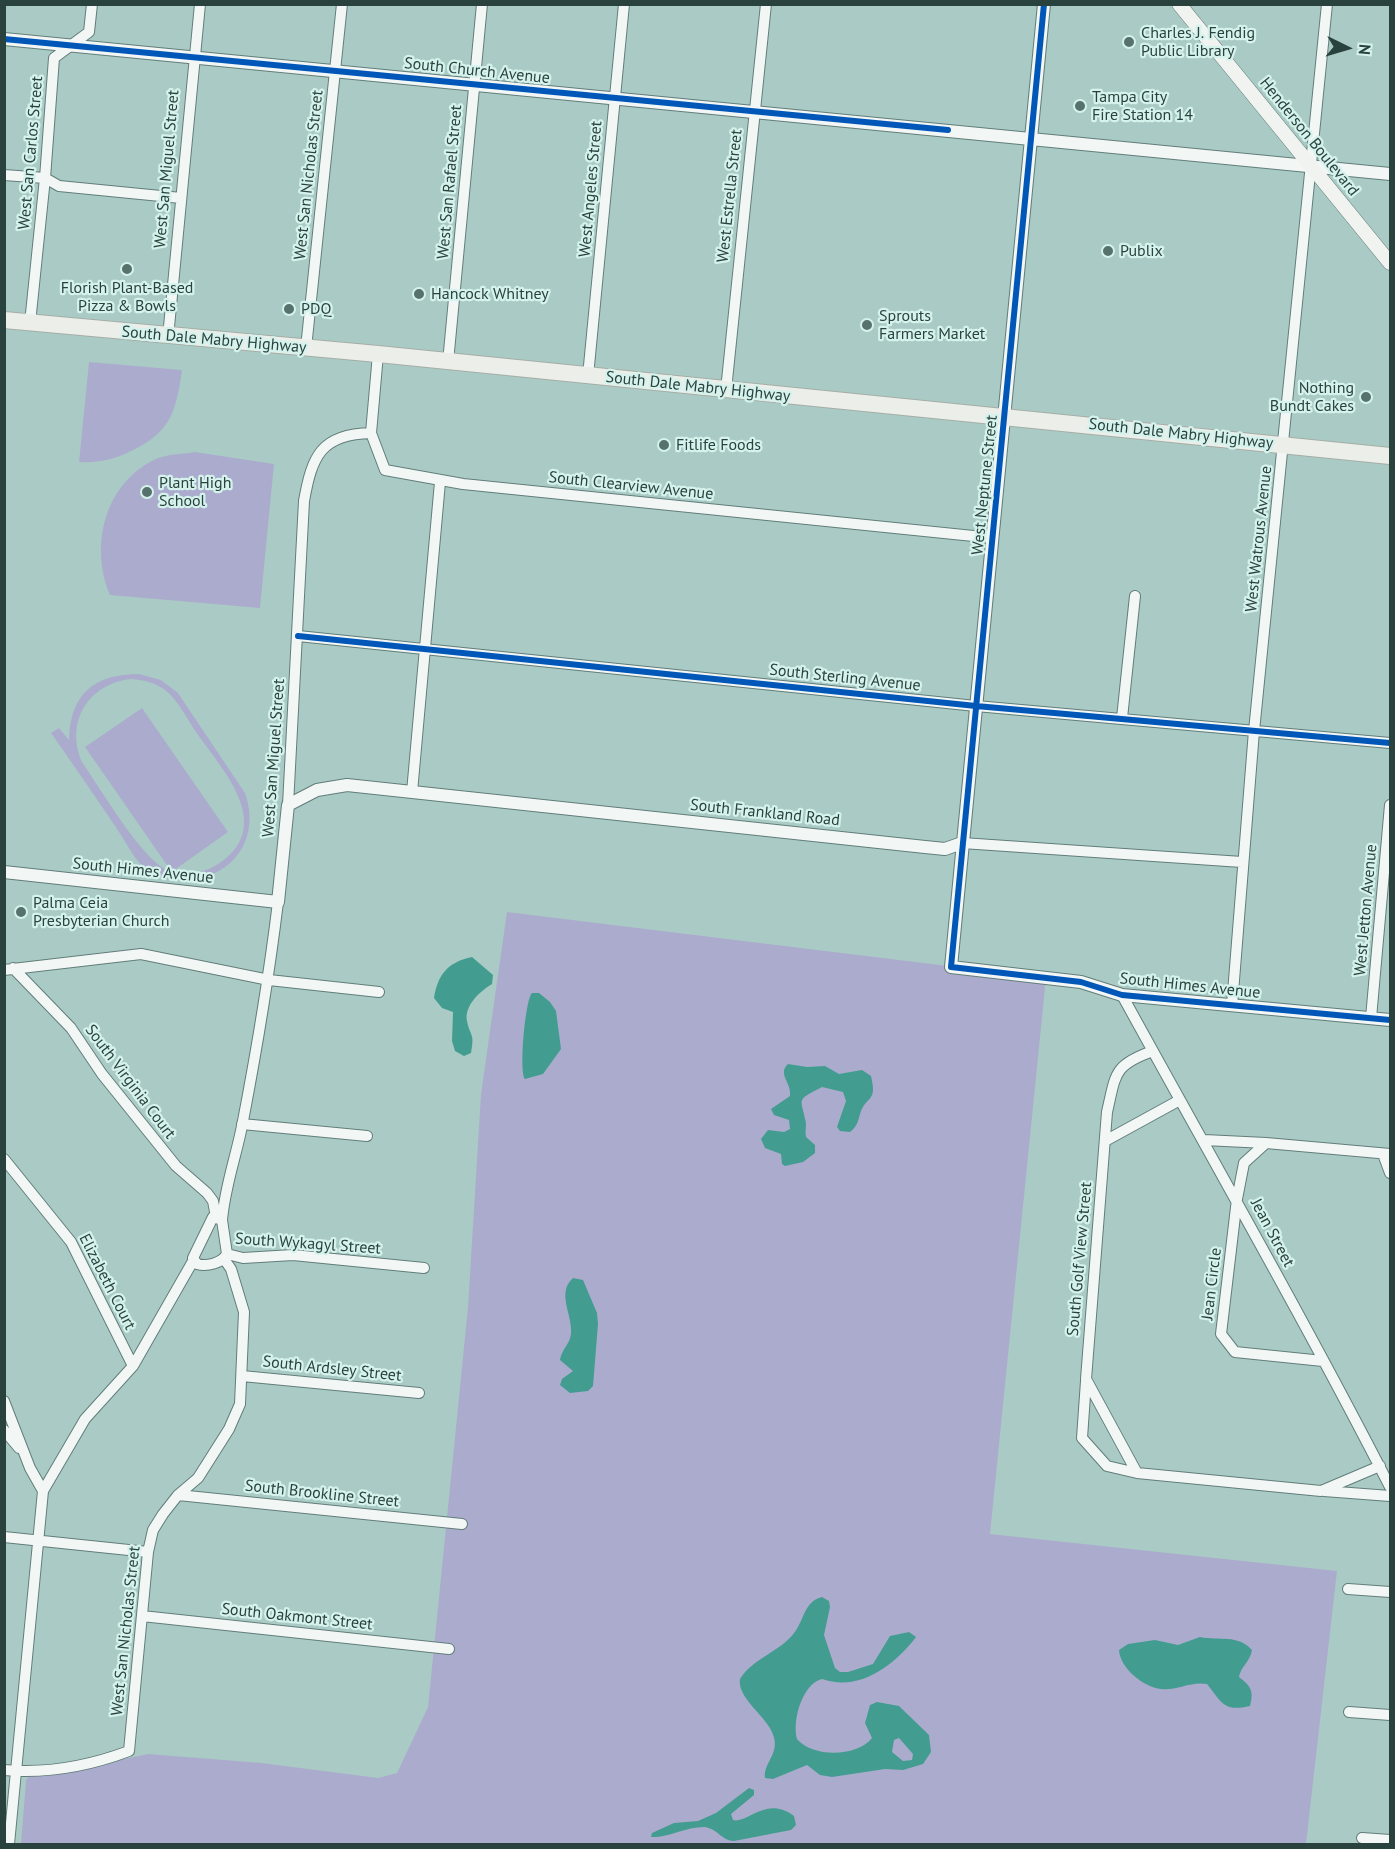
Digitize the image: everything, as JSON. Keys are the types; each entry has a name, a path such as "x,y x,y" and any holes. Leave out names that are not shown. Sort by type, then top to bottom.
{"main road":[{"name":"Henderson Boulevard","path":"1179,4 1390,263"},
{"name":"South Dale Mabry Highway","path":"4,320 168,337 378,354 1390,456"}],"street":[{"name":"West San Carlos Street","path":"30,323 45,178 54,58 89,32 92,4"},
{"name":"West San Miguel Street","path":"168,337 200,4"},
{"name":"West San Nicholas Street","path":"306,348 342,4"},
{"name":"West San Rafael Street","path":"448,362 482,4"},
{"name":"West Angeles Street","path":"588,376 624,4"},
{"name":"West Estrella Street","path":"726,390 766,4"},
{"name":"West Neptune Street","path":"951,967 1044,4"},
{"name":"West Watrous Avenue","path":"1232,1005 1254,730 1328,4"},
{"name":"South Church Avenue","path":"4,39 1390,174"},
{"path":"4,175 45,178 59,186 181,198"},
{"name":"South Clearview Avenue","path":"378,354 371,433 385,470 440,482 993,538"},
{"name":"West San Miguel Street","path":"242,1124 269,980 288,805 304,501 309,472 317,454 330,441 353,433 371,433"},
{"path":"412,792 440,482"},
{"path":"1122,718 1135,596"},
{"name":"South Sterling Avenue","path":"298,636 424,647 976,706 1390,743"},
{"name":"South Frankland Road","path":"288,805 317,790 347,785 945,849 962,843 1242,862"},
{"name":"West Jetton Avenue","path":"1371,1018 1390,805"},
{"name":"South Himes Avenue","path":"4,872 278,902"},
{"path":"9,969 141,954 269,980 379,992"},
{"name":"South Himes Avenue","path":"951,967 1081,982 1122,995 1390,1020"},
{"name":"South Virginia Court","path":"9,969 71,1028 102,1074 168,1157 207,1193 213,1201 219,1218"},
{"name":"Jean Street","path":"1122,995 1178,1101 1204,1140 1237,1199 1390,1487"},
{"name":"South Golf View Street","path":"1153,1051 1134,1058 1116,1071 1107,1112 1083,1438 1107,1466 1137,1473 1390,1496"},
{"path":"1105,1141 1178,1101"},
{"path":"9,1845 10,1770 43,1491 85,1419 133,1366 193,1261 211,1220 219,1218 242,1124 367,1136"},
{"path":"1204,1140 1387,1154 1390,1173"},
{"name":"Jean Circle","path":"1266,1143 1244,1163 1237,1199 1221,1334 1235,1352 1323,1361"},
{"name":"Elizabeth Court","path":"4,1158 70,1242 133,1366"},
{"name":"West San Nicholas Street","path":"10,1770 94,1764 129,1751 148,1552 153,1530 178,1495 198,1478 229,1429 240,1404 244,1312 225,1256 219,1218"},
{"name":"South Wykagyl Street","path":"193,1261 202,1266 225,1256 243,1258 293,1255 424,1268"},
{"name":"South Ardsley Street","path":"242,1376 419,1393"},
{"path":"1086,1379 1137,1473"},
{"path":"4,1401 25,1455 43,1491"},
{"path":"4,1430 25,1455"},
{"name":"South Golf View Street","path":"1321,1491 1380,1466"},
{"name":"South Brookline Street","path":"178,1495 462,1524"},
{"path":"4,1537 148,1552"},
{"path":"1348,1589 1390,1592"},
{"name":"South Oakmont Street","path":"142,1616 449,1649"},
{"path":"1349,1712 1390,1715"},
{"path":"1362,1838 1390,1840"}],"shaded area":[{"path":"89,362 182,370 174,409 163,429 143,445 117,457 79,462"},
{"path":"195,452 274,464 260,608 110,595 101,556 106,516 114,498 125,482 140,468 158,458"},
{"path":"139,674 161,680 178,693 245,793 250,818 244,843 235,858 226,866 205,877 193,880 168,879 142,866 51,733 59,728 69,740 70,724 80,699 97,683 123,675","holes":["131,679 155,684 173,697 220,764 239,798 244,815 243,831 236,847 221,862 204,871 192,873 173,871 228,832 142,708 85,747 171,871 149,856 136,841 82,762 77,747 76,733 84,707 103,688"]},
{"path":"507,912 1046,978 990,1534 1337,1571 1306,1844 21,1844 26,1780 34,1770 67,1771 148,1754 262,1763 378,1778 397,1773 428,1707 468,1307 481,1094"},
{"path":"472,957 493,975 492,984 478,995 468,1010 467,1021 472,1046 471,1053 464,1056 455,1051 452,1041 453,1012 442,1008 434,998 438,982 445,970 457,962"},
{"path":"532,993 539,993 550,1002 556,1011 561,1049 543,1074 525,1079 523,1074 524,1036 527,1008"},
{"path":"788,1064 807,1067 825,1066 839,1074 862,1070 871,1076 873,1090 856,1125 850,1132 840,1131 837,1127 846,1101 843,1092 822,1087 807,1095 802,1100 806,1137 815,1145 815,1153 803,1162 785,1166 782,1164 781,1154 765,1148 761,1139 768,1130 784,1132 790,1129 789,1120 774,1115 771,1109 790,1096 784,1075"},
{"path":"573,1278 583,1280 597,1313 598,1324 593,1386 588,1391 570,1393 560,1385 562,1379 573,1371 560,1360 571,1334 565,1297 568,1284"},
{"path":"822,1597 829,1601 830,1607 824,1635 835,1668 840,1672 848,1672 873,1664 890,1636 909,1632 916,1637 897,1658 875,1674 849,1682 822,1679 815,1682 804,1695 797,1713 797,1739 813,1750 824,1752 846,1752 856,1749 872,1738 865,1723 870,1705 877,1702 899,1706 929,1735 931,1752 923,1764 903,1770 885,1769 832,1777 820,1775 807,1765 773,1779 765,1778 765,1772 774,1751 774,1738 767,1724 746,1699 740,1686 740,1679 752,1666 788,1640 808,1607 816,1599","holes":["899,1738 913,1754 912,1760 903,1761 892,1752 894,1740"]},
{"path":"1200,1637 1234,1640 1247,1645 1252,1650 1239,1677 1250,1689 1252,1696 1250,1706 1229,1707 1207,1684 1201,1683 1172,1689 1147,1685 1128,1670 1120,1657 1119,1650 1128,1644 1155,1640 1178,1645"},
{"path":"749,1788 754,1790 754,1795 731,1814 733,1820 775,1808 794,1816 796,1825 791,1830 734,1841 704,1827 651,1837 652,1833 674,1823 698,1821 716,1813"}],"cycle path":[{"path":"1044,4 951,967 1081,982 1122,995 1390,1020"},
{"path":"4,39 948,130"},
{"path":"298,636 976,706 1390,743"}],"place":[{"name":"Charles J. Fendig Public Library","path":"1129,42"},
{"name":"Tampa City Fire Station 14","path":"1080,106"},
{"name":"Publix","path":"1108,251"},
{"name":"Florish Plant-Based Pizza & Bowls","path":"127,269"},
{"name":"Hancock Whitney","path":"419,294"},
{"name":"PDQ","path":"289,309"},
{"name":"Sprouts Farmers Market","path":"867,325"},
{"name":"Nothing Bundt Cakes","path":"1366,397"},
{"name":"Fitlife Foods","path":"664,445"},
{"name":"Plant High School","path":"147,492"},
{"name":"Palma Ceia Presbyterian Church","path":"21,912"}]}
